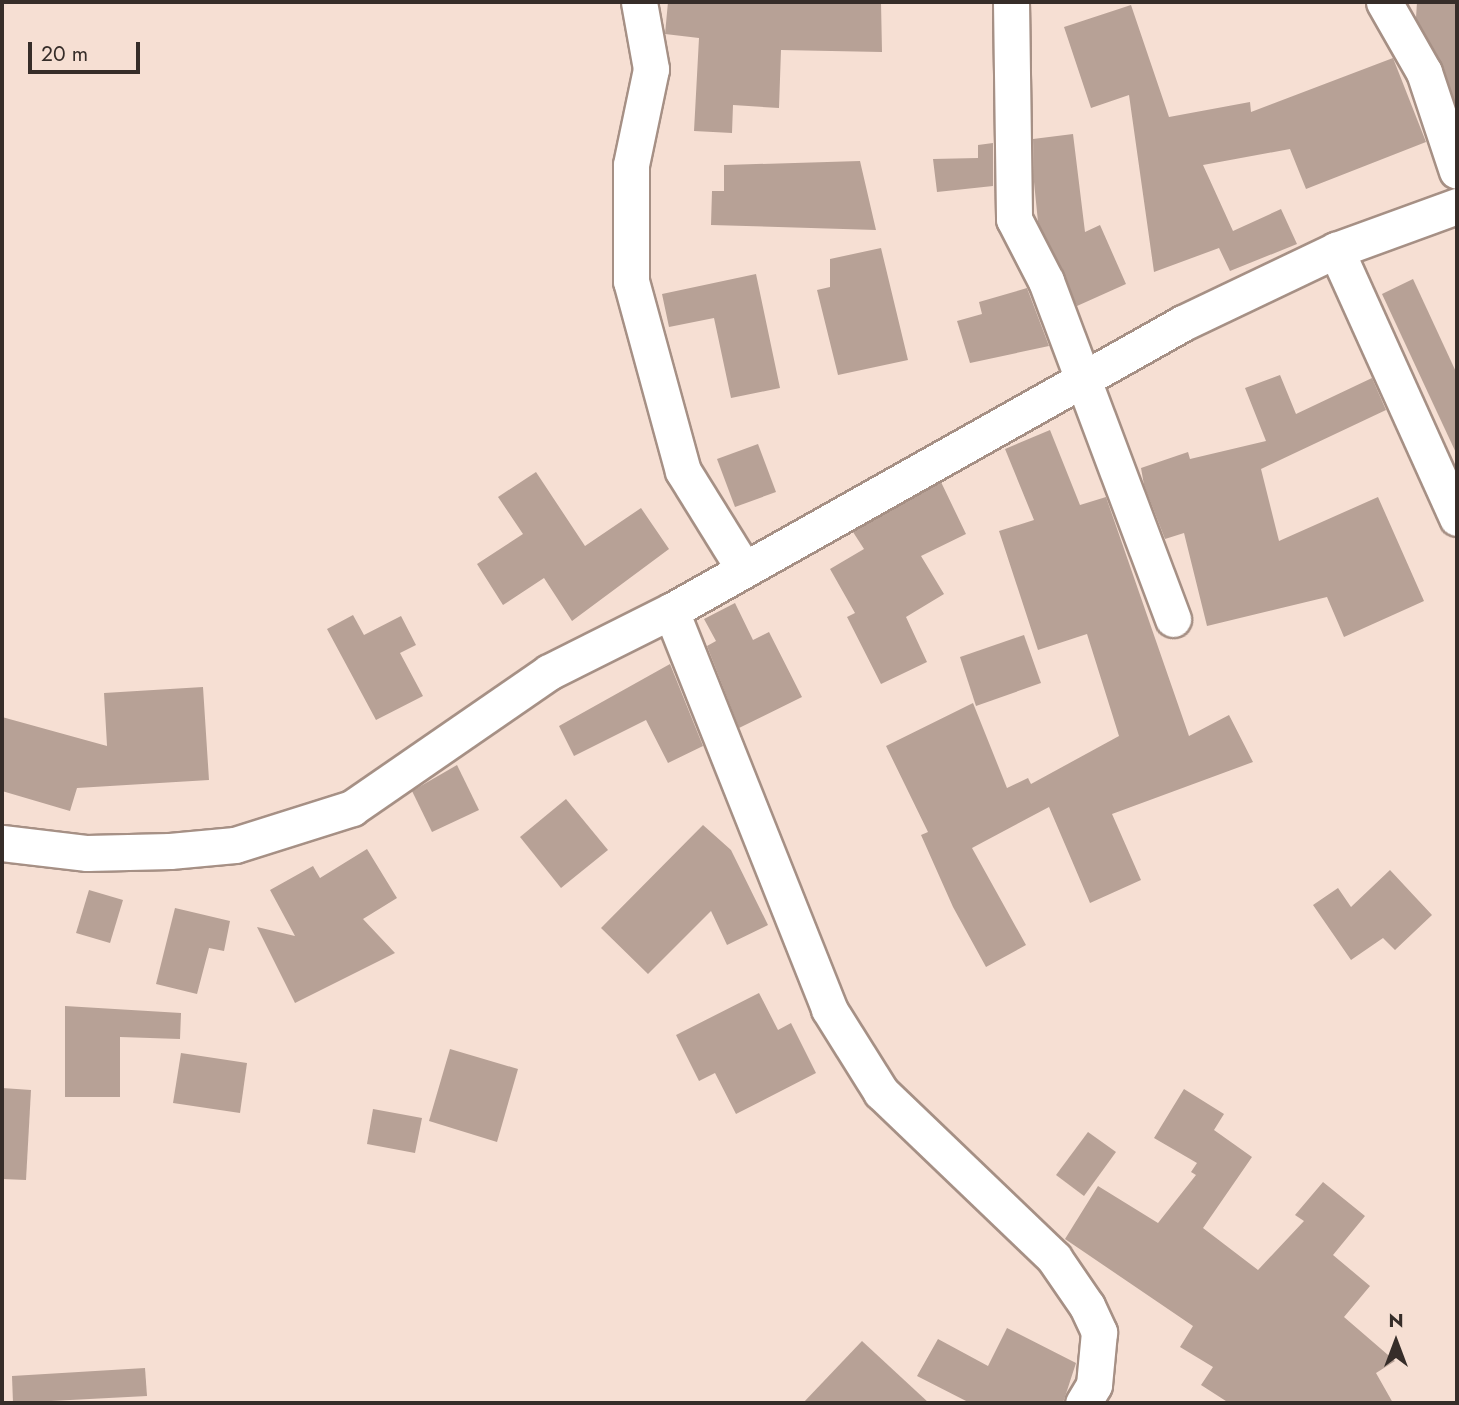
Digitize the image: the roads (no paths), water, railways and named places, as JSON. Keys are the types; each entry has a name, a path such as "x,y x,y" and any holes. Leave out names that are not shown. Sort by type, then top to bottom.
{"street":[{"path":"639,2 651,69 631,165 631,281 683,471 741,566"},
{"path":"1011,2 1014,219 1082,380 1173,619"},
{"path":"1384,2 1424,72 1457,171"},
{"path":"2,843 87,853 170,852 235,845 352,808 549,672 671,611 741,566 1183,323 1336,250 1457,206"},
{"path":"1336,250 1457,517"},
{"path":"671,611 830,1009 881,1092 1054,1258 1087,1306 1099,1332 1094,1385 1083,1403"}]}
